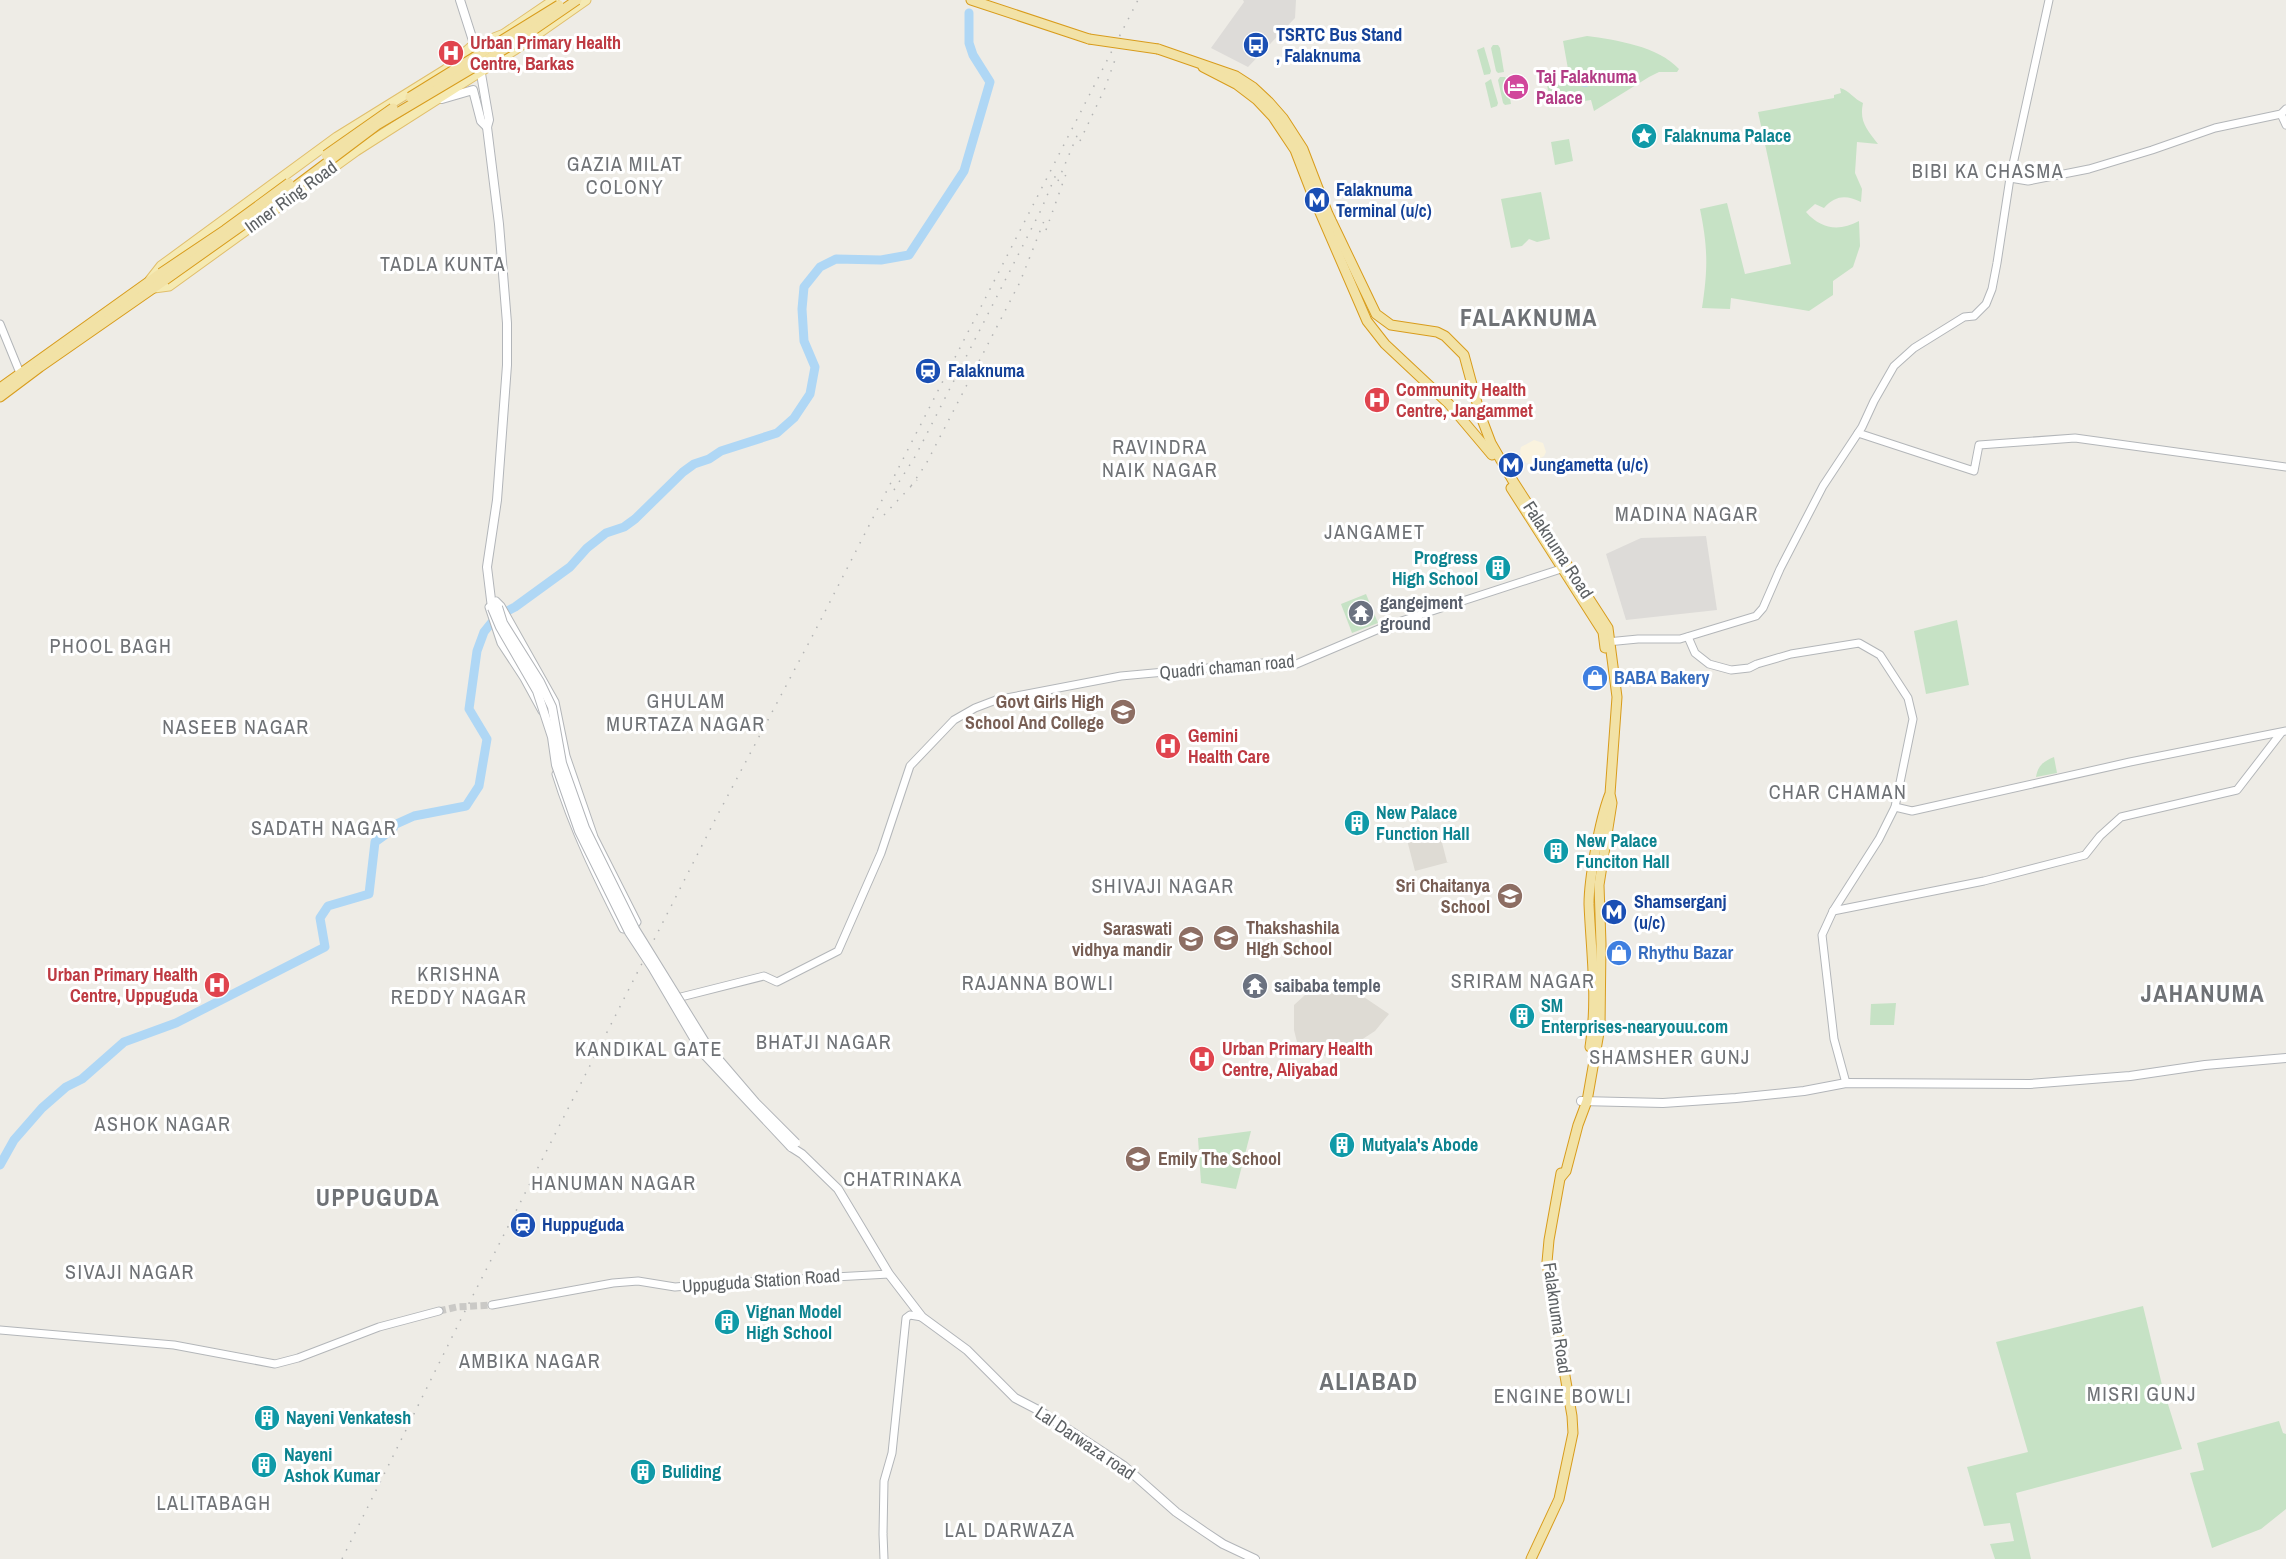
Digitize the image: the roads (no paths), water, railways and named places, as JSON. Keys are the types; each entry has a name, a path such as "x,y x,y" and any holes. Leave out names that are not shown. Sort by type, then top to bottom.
{"highway":[{"path":"163,277 373,120 468,64 567,0"},
{"path":"151,285 235,231 377,125 513,44 577,0"},
{"name":"Falaknuma Road","path":"971,0 1089,39 1158,49 1196,63 1236,84 1283,118 1303,149 1328,214 1376,314 1391,326 1426,330 1445,336 1464,355 1480,414 1491,443 1608,642 1616,711 1610,794 1601,826 1590,895 1594,1024 1584,1101 1569,1135 1560,1171 1561,1177 1547,1262 1573,1433 1559,1499 1531,1559"},
{"name":"Falaknuma Road","path":"1266,105 1295,150 1367,321 1385,344 1449,404 1486,446 1565,567"},
{"name":"Inner Ring Road","path":"0,387 151,285"},
{"name":"Inner Ring Road","path":"0,397 151,285"},
{"path":"1464,422 1480,414"}],"main road":[{"path":"460,0 481,72 489,120 487,127 499,224 507,323 507,365 497,500 489,561 492,566 494,606"},
{"name":"Inner Ring Road","path":"554,0 504,34 474,45 445,70 337,137 161,266 151,285 169,286 327,170 481,72 586,0"},
{"path":"400,97 412,114 419,113 441,99 473,90 477,97 481,121 487,127"},
{"name":"Lal Darwaza road","path":"494,606 540,682 552,707 562,763 585,828 635,928 708,1047 801,1154 838,1189 889,1274 922,1317 967,1350 1015,1398 1040,1411 1124,1466 1176,1512 1223,1544 1255,1559"},
{"path":"1584,1101 1663,1103 1736,1098 1846,1083 2030,1084 2130,1076 2205,1065 2286,1058"}],"street":[{"path":"1608,642 1688,637 1756,616 1823,486 1858,433 1894,366 1914,348 1964,317 1974,316 1986,304 1992,289 2010,178 2049,0"},
{"path":"2010,178 2028,181 2089,169 2215,128 2283,112 2286,125"},
{"path":"0,324 20,373"},
{"path":"1858,433 1974,471 1979,446 2075,438 2286,467"},
{"name":"Quadri chaman road","path":"667,1000 764,976 777,982 838,951 881,853 910,766 954,720 975,708 996,700 1120,676 1263,663 1294,664 1386,626 1565,567"},
{"path":"494,606 509,621 555,702 571,773 594,837 637,922 632,928 623,929 577,835 554,768 542,712 524,678 501,643 496,629 494,606"},
{"path":"1688,637 1695,652 1709,664 1731,670 1749,668 1791,654 1859,643 1881,655 1908,698 1913,712 1910,742 1895,807 1879,838 1833,911 1823,930 1821,940 1834,1039 1846,1083"},
{"path":"1895,807 1912,811 2130,762 2284,732"},
{"path":"1833,911 1984,881 2085,855 2100,836 2121,817 2237,790 2284,732"},
{"name":"Uppuguda Station Road","path":"492,1305 613,1282 638,1281 675,1287 889,1274"},
{"path":"0,1330 174,1345 275,1364 379,1327 439,1311"},
{"path":"884,1559 882,1534 884,1481 892,1453 906,1318 910,1315 922,1317"}],"water":[{"path":"1585,73 1590,75 1592,80 1590,85 1585,87 1580,85 1578,80 1580,75"}],"waterway":[{"path":"0,1165 14,1140 42,1108 66,1087 82,1079 124,1042 176,1023 325,947 320,918 328,906 369,894 375,842 393,829 394,825 414,816 466,806 479,786 487,739 469,709 477,651 484,632 496,617 515,607 570,567 587,548 606,533 624,527 635,519 694,464 709,459 721,451 777,433 794,418 810,394 815,367 804,341 802,309 804,287 820,267 836,259 881,260 909,255 964,171 990,82 973,55 969,43 969,13"}],"tunnel":[{"path":"439,1311 457,1307 492,1305"}],"railway":[{"path":"342,1559 462,1317 717,816 814,633 1138,0"},
{"path":"1080,141 1105,88 1116,57"},
{"path":"1058,181 1079,131"},
{"path":"894,490 916,455 1041,210 1057,172"},
{"path":"1046,230 1066,174"},
{"path":"911,486 926,464 1020,282 1044,221"},
{"path":"884,515 917,480"}],"place":[{"name":"TSRTC Bus Stand , Falaknuma","path":"1256,45"},
{"name":"Urban Primary Health Centre, Barkas","path":"451,53"},
{"name":"Taj Falaknuma Palace","path":"1516,87"},
{"name":"Falaknuma Palace","path":"1644,136"},
{"name":"Falaknuma Terminal (u/c)","path":"1317,200"},
{"name":"Falaknuma","path":"928,371"},
{"name":"Community Health Centre, Jangammet","path":"1377,400"},
{"name":"Jungametta (u/c)","path":"1511,465"},
{"name":"Progress High School","path":"1498,568"},
{"name":"gangejment ground","path":"1361,613"},
{"name":"BABA Bakery","path":"1595,678"},
{"name":"Govt Girls High School And College","path":"1123,712"},
{"name":"Gemini Health Care","path":"1168,746"},
{"name":"New Palace Function Hall","path":"1357,823"},
{"name":"New Palace Funciton Hall","path":"1556,851"},
{"name":"Sri Chaitanya School","path":"1510,896"},
{"name":"Shamserganj (u/c)","path":"1614,912"},
{"name":"Thakshashila HIgh School","path":"1226,938"},
{"name":"Saraswati vidhya mandir","path":"1191,939"},
{"name":"Rhythu Bazar","path":"1619,953"},
{"name":"Urban Primary Health Centre, Uppuguda","path":"217,985"},
{"name":"saibaba temple","path":"1255,986"},
{"name":"SM Enterprises-nearyouu.com","path":"1522,1016"},
{"name":"Urban Primary Health Centre, Aliyabad","path":"1202,1059"},
{"name":"Mutyala's Abode","path":"1342,1145"},
{"name":"Emily The School","path":"1138,1159"},
{"name":"Huppuguda","path":"523,1225"},
{"name":"Vignan Model High School","path":"727,1322"},
{"name":"Nayeni Venkatesh","path":"267,1418"},
{"name":"Nayeni Ashok Kumar","path":"264,1465"},
{"name":"Buliding","path":"643,1472"}],"district":[{"name":"BIBI KA CHASMA","path":"1988,171"},
{"name":"GAZIA MILAT COLONY","path":"625,176"},
{"name":"TADLA KUNTA","path":"443,264"},
{"name":"FALAKNUMA","path":"1529,318"},
{"name":"RAVINDRA NAIK NAGAR","path":"1160,458"},
{"name":"MADINA NAGAR","path":"1687,514"},
{"name":"JANGAMET","path":"1375,532"},
{"name":"PHOOL BAGH","path":"111,646"},
{"name":"GHULAM MURTAZA NAGAR","path":"686,712"},
{"name":"NASEEB NAGAR","path":"236,727"},
{"name":"CHAR CHAMAN","path":"1838,792"},
{"name":"SADATH NAGAR","path":"324,828"},
{"name":"SHIVAJI NAGAR","path":"1163,886"},
{"name":"SRIRAM NAGAR","path":"1523,981"},
{"name":"RAJANNA BOWLI","path":"1038,983"},
{"name":"KRISHNA REDDY NAGAR","path":"459,986"},
{"name":"JAHANUMA","path":"2203,994"},
{"name":"BHATJI NAGAR","path":"824,1042"},
{"name":"KANDIKAL GATE","path":"649,1049"},
{"name":"SHAMSHER GUNJ","path":"1670,1057"},
{"name":"ASHOK NAGAR","path":"163,1124"},
{"name":"CHATRINAKA","path":"903,1179"},
{"name":"HANUMAN NAGAR","path":"614,1183"},
{"name":"UPPUGUDA","path":"378,1198"},
{"name":"SIVAJI NAGAR","path":"130,1272"},
{"name":"AMBIKA NAGAR","path":"530,1361"},
{"name":"ALIABAD","path":"1369,1382"},
{"name":"MISRI GUNJ","path":"2142,1394"},
{"name":"ENGINE BOWLI","path":"1563,1396"},
{"name":"LALITABAGH","path":"214,1503"},
{"name":"LAL DARWAZA","path":"1010,1530"}]}
